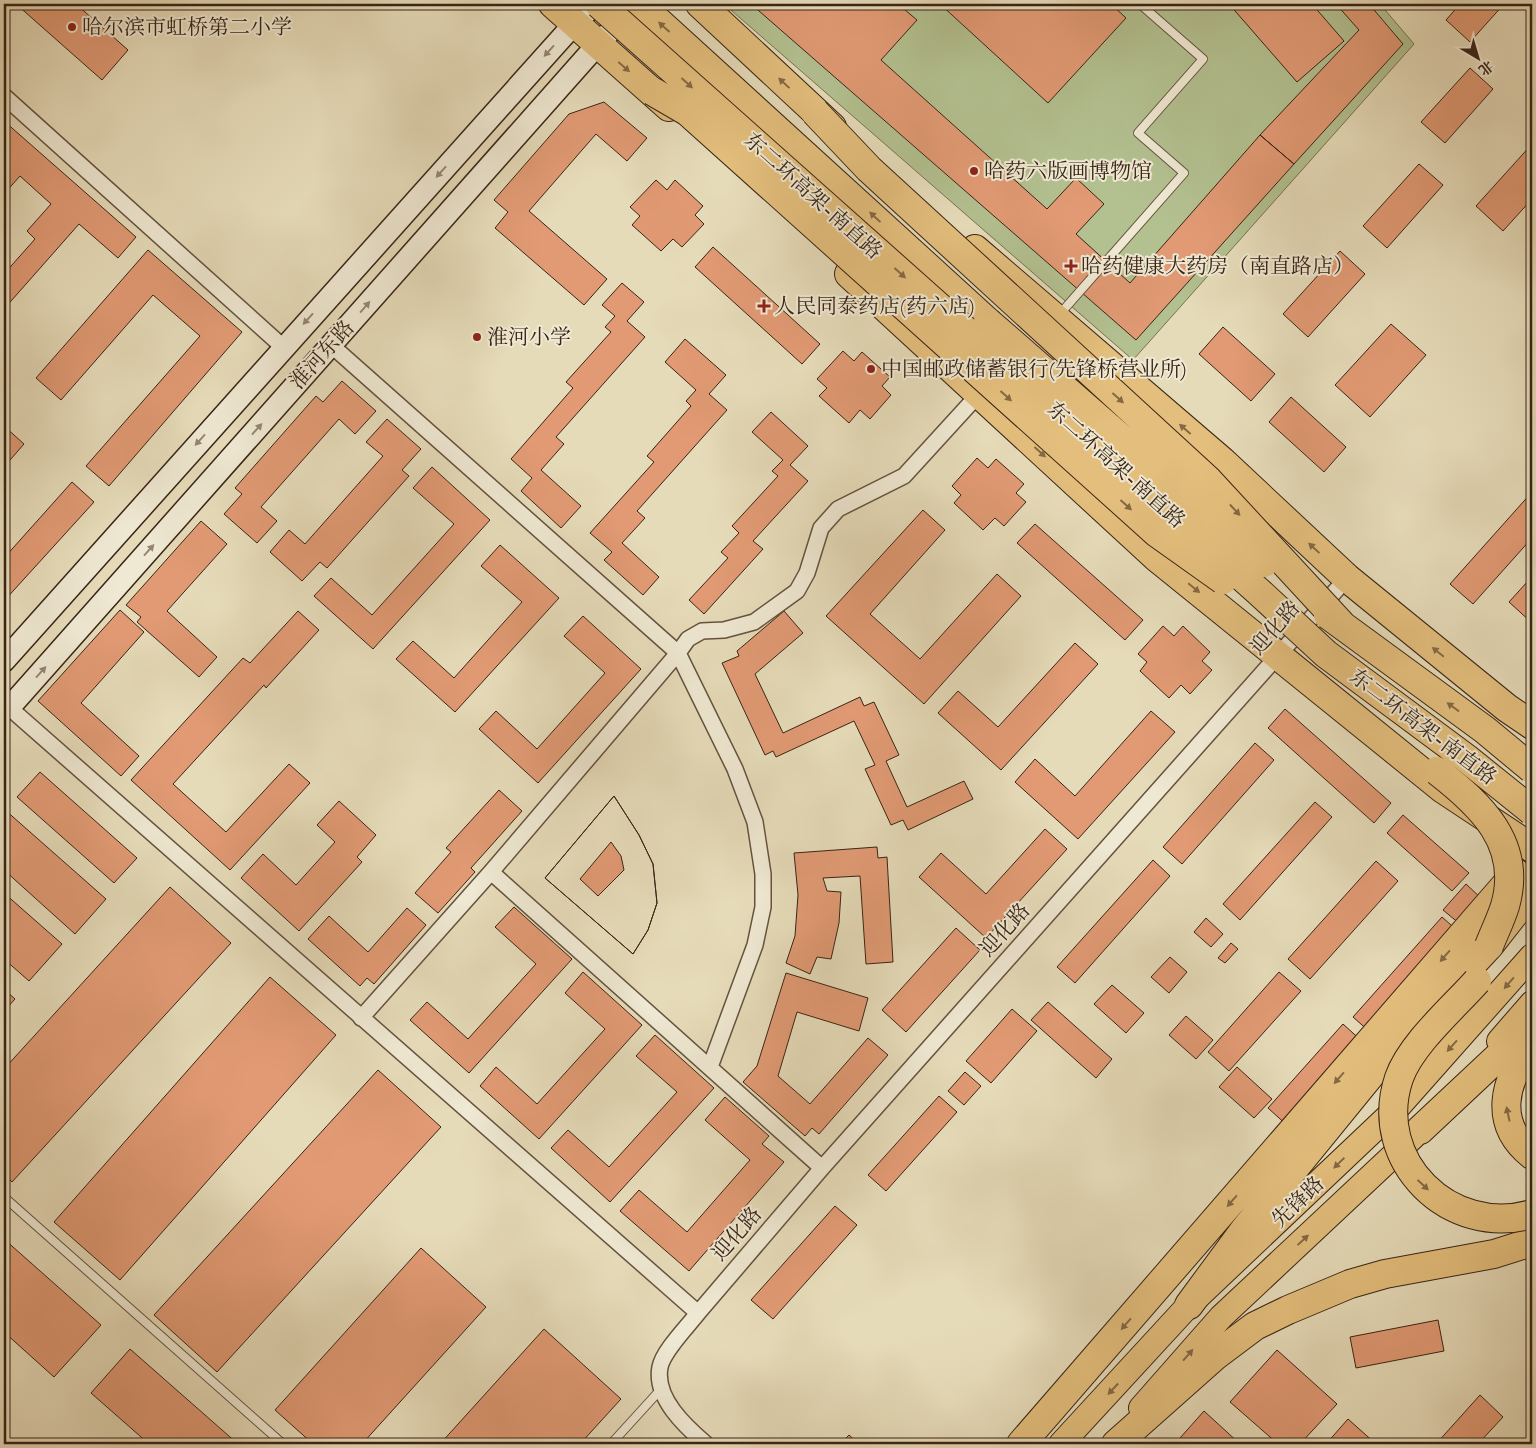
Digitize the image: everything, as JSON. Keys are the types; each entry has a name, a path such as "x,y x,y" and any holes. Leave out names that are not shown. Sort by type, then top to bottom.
{"highway":[{"path":"553,4 652,91 978,395 1156,557 1288,662 1358,709 1440,780 1532,848"},
{"name":"东二环高架-南直路","path":"599,4 1252,585 1326,654 1466,758 1532,811"},
{"name":"东二环高架-南直路","path":"638,4 988,322 1268,567 1342,626 1485,730 1532,770"},
{"path":"700,4 815,112 1222,461 1347,578 1507,708 1532,725"},
{"path":"652,91 695,118 1156,533 1326,654"},
{"path":"815,112 869,169 1207,479 1342,626"},
{"path":"1485,730 1532,754"},
{"path":"1440,780 1480,827 1496,863 1496,883 1477,919"},
{"path":"1440,780 1468,795 1484,813 1501,840 1508,861 1509,874 1505,906 1489,946"},
{"path":"1021,1444 1532,854"},
{"path":"1189,1305 1245,1230 1386,1056 1489,946 1532,891"},
{"path":"1532,921 1417,1048 1399,1077 1393,1109 1395,1132 1406,1164 1417,1180 1434,1195 1450,1207 1477,1218 1521,1218 1532,1214"},
{"path":"1420,1130 1525,1032"},
{"path":"1525,1032 1506,1094 1506,1109 1516,1137 1532,1155"},
{"path":"1116,1444 1214,1356 1255,1326 1350,1284 1385,1274 1494,1254 1532,1242"},
{"path":"1288,1310 1532,1263"},
{"path":"1144,1444 1245,1333"}],"main road":[{"name":"淮河东路","path":"4,661 283,347 575,23 595,4"},
{"name":"淮河东路","path":"6,706 331,345 598,44 638,4"},
{"name":"先锋路","path":"1061,1444 1189,1305 1398,1107 1532,956"},
{"path":"1525,1032 1532,1004"},
{"name":"先锋路","path":"1110,1444 1221,1317 1420,1130"}],"street":[{"path":"4,96 283,347"},
{"path":"331,345 678,653 735,769 755,822 764,874 763,907 755,945 710,1067"},
{"path":"361,1018 491,872 688,639 702,631 724,630 754,622 797,592 807,573 821,528 838,509 904,476 978,395"},
{"name":"迎化路","path":"662,1388 660,1367 668,1352 698,1313 822,1168 1288,662 1347,578"},
{"path":"6,706 698,1313"},
{"path":"491,872 822,1168"},
{"path":"662,1388 667,1401 689,1430 706,1444"}],"lane":[{"path":"1056,319 1184,173 1138,132 1203,59 1140,4"},
{"path":"4,1197 284,1444"},
{"path":"611,1444 662,1388"}],"green space":[{"path":"724,4 1380,4 1414,44 1133,360"}],"building":[{"name":"哈尔滨市虹桥第二小学","path":"16,4 76,4 128,50 102,80"},
{"name":"哈药六版画博物馆","path":"751,4 898,4 917,20 881,60 1047,209 1076,178 1104,204 1076,234 1130,283 1260,135 1294,164 1136,340"},
{"path":"940,4 1111,4 1126,18 1048,103"},
{"path":"1229,4 1312,4 1344,41 1297,82"},
{"path":"1336,4 1369,4 1403,44 1294,164 1260,135 1359,30"},
{"path":"1460,4 1504,4 1470,42 1446,20"},
{"path":"1470,68 1493,89 1445,143 1421,122"},
{"path":"604,102 647,138 627,161 596,134 529,211 607,279 584,305 495,228 508,212 494,200 569,114"},
{"path":"4,121 136,237 118,258 79,224 4,309 4,274 35,239 27,231 51,204 20,176 4,194"},
{"path":"1532,144 1532,199 1503,231 1476,206"},
{"path":"1419,164 1443,185 1387,248 1363,226"},
{"path":"656,180 667,190 675,180 703,206 695,215 704,224 682,247 673,239 661,251 632,225 640,216 630,207"},
{"path":"713,247 820,344 802,364 695,267"},
{"path":"148,250 242,332 109,486 86,466 200,336 153,295 61,400 36,378"},
{"path":"1340,251 1365,274 1308,337 1283,314"},
{"path":"622,283 644,302 627,321 645,337 556,437 564,444 541,470 581,506 561,528 521,491 532,478 511,459 573,388 566,382 611,332 605,327 615,316 602,305"},
{"path":"1391,324 1426,355 1370,417 1335,385"},
{"path":"1223,327 1275,374 1251,401 1199,354"},
{"path":"685,339 726,375 709,394 727,410 637,511 645,518 622,543 659,577 643,595 604,560 612,552 590,533 654,462 647,456 691,406 686,401 696,390 665,362"},
{"path":"843,351 854,361 862,352 890,377 882,386 891,395 870,419 860,410 849,423 819,396 827,388 817,379"},
{"path":"342,381 376,411 355,434 339,419 261,507 277,521 257,543 224,514 242,494 235,488 316,396 323,402"},
{"path":"1291,397 1346,447 1324,472 1269,422"},
{"path":"771,412 808,446 790,465 808,481 753,541 763,549 704,614 689,600 728,558 721,552 739,533 732,526 778,476 772,471 783,460 752,432"},
{"path":"387,419 421,449 402,470 409,476 327,568 320,562 302,581 270,552 289,530 305,544 383,456 366,442"},
{"path":"4,426 24,444 4,467"},
{"path":"977,458 988,468 996,459 1024,484 1016,493 1026,502 1004,526 995,518 983,530 954,503 961,495 952,486"},
{"path":"432,467 490,520 373,649 314,596 331,578 372,615 454,524 413,488"},
{"path":"72,482 94,502 4,601 4,558"},
{"path":"1532,492 1532,538 1473,604 1450,584"},
{"path":"923,510 945,530 870,614 920,659 997,574 1021,596 924,704 826,616"},
{"path":"201,521 227,544 167,611 217,657 199,677 137,622 141,617 126,605"},
{"path":"1035,524 1143,620 1125,640 1017,543"},
{"path":"500,545 559,598 455,712 396,659 413,641 454,678 522,602 481,566"},
{"path":"1528,581 1532,586 1532,623 1509,602"},
{"path":"120,610 144,632 81,703 139,756 121,776 38,701"},
{"path":"298,611 319,630 266,688 264,685 173,784 226,832 289,764 310,783 230,870 131,780 243,658 250,663"},
{"path":"784,611 803,633 755,674 783,733 860,697 864,706 874,702 899,755 886,761 907,807 964,781 973,799 908,830 903,820 891,825 865,769 875,765 854,721 776,757 773,751 765,755 722,663 739,656 737,651"},
{"path":"583,616 641,669 538,783 479,729 496,711 537,749 605,673 564,636"},
{"path":"1163,626 1174,636 1183,626 1210,652 1202,661 1212,670 1190,694 1181,685 1169,698 1140,671 1147,662 1138,654"},
{"path":"1075,643 1098,664 1001,770 938,713 958,691 998,727"},
{"path":"1285,709 1391,803 1374,823 1268,728"},
{"path":"1151,711 1175,732 1078,839 1015,782 1035,759 1075,796"},
{"path":"1255,743 1274,760 1182,864 1163,847"},
{"path":"40,772 137,858 114,883 17,797"},
{"path":"499,790 522,811 471,868 475,872 438,913 415,893 451,852 446,848"},
{"path":"614,796 639,835 653,864 657,903 648,930 633,954 545,878","holes":["611,842 621,856 624,870 598,896 580,879"]},
{"path":"614,796 639,835 653,864 657,903 648,930 633,954 545,878"},
{"path":"339,801 376,835 357,857 362,862 299,931 241,878 263,854 296,885 335,842 317,825"},
{"path":"1315,802 1332,817 1240,920 1223,904"},
{"path":"4,809 106,899 75,934 4,870"},
{"path":"1403,815 1469,873 1452,891 1387,833"},
{"path":"1045,829 1067,849 986,938 919,877 941,853 986,894"},
{"path":"877,847 878,858 887,857 893,962 866,964 860,876 823,878 827,891 841,892 839,923 831,959 817,957 810,974 786,963 795,936 798,895 794,853"},
{"path":"1153,860 1170,876 1075,983 1057,967"},
{"path":"1376,861 1398,881 1310,979 1288,959"},
{"path":"1466,884 1482,899 1460,924 1443,910"},
{"path":"170,887 231,943 12,1182 4,1174 4,1069"},
{"path":"4,893 62,944 29,981 4,959"},
{"path":"514,907 572,959 469,1073 410,1020 427,1002 468,1039 536,964 495,927"},
{"path":"407,908 426,925 374,984 367,978 360,986 308,939 329,916 368,952"},
{"path":"1442,917 1460,933 1371,1033 1353,1017"},
{"path":"1206,918 1223,934 1211,947 1194,932"},
{"path":"956,928 980,950 906,1032 882,1010"},
{"path":"1231,943 1238,949 1225,963 1218,958"},
{"path":"1170,957 1187,972 1169,993 1151,977"},
{"path":"583,972 642,1025 539,1139 480,1086 496,1067 537,1104 605,1029 565,993"},
{"path":"1279,972 1301,991 1229,1071 1208,1052"},
{"path":"786,973 868,998 859,1031 797,1012 778,1076 810,1104 868,1038 888,1055 819,1134 812,1128 805,1136 743,1082 757,1066"},
{"path":"270,977 336,1035 120,1280 54,1222"},
{"path":"1112,985 1144,1013 1126,1033 1094,1004"},
{"path":"4,989 15,999 4,1011"},
{"path":"1048,1002 1112,1059 1096,1078 1031,1020"},
{"path":"1012,1009 1037,1031 991,1083 966,1061"},
{"path":"1186,1016 1213,1040 1196,1059 1169,1035"},
{"path":"1343,1024 1365,1044 1290,1128 1268,1108"},
{"path":"655,1035 714,1088 610,1202 551,1148 568,1130 609,1167 677,1092 636,1056"},
{"path":"1237,1067 1272,1099 1254,1118 1219,1087"},
{"path":"378,1070 441,1127 217,1372 154,1315"},
{"path":"965,1072 981,1086 964,1105 948,1091"},
{"path":"939,1096 957,1112 886,1191 868,1175"},
{"path":"725,1097 769,1136 762,1144 784,1162 689,1271 620,1211 639,1190 687,1232 750,1160 705,1120"},
{"path":"835,1206 857,1225 773,1319 751,1300"},
{"path":"4,1239 101,1325 54,1377 4,1332"},
{"path":"421,1248 486,1307 362,1444 313,1444 275,1410"},
{"path":"1438,1320 1444,1351 1356,1368 1350,1337"},
{"path":"544,1329 621,1399 580,1444 440,1444"},
{"path":"130,1349 238,1444 149,1444 91,1393"},
{"path":"1277,1350 1337,1404 1300,1444 1278,1444 1230,1402"},
{"path":"1480,1395 1503,1417 1478,1444 1436,1444"},
{"path":"1204,1411 1240,1444 1187,1444 1180,1438"},
{"path":"1348,1419 1376,1444 1326,1444"},
{"path":"849,1435 859,1444 840,1444"}],"place":[{"name":"哈尔滨市虹桥第二小学","path":"72,27"},
{"name":"哈药六版画博物馆","path":"974,171"},
{"name":"哈药健康大药房（南直路店）","path":"1071,266"},
{"name":"人民同泰药店(药六店)","path":"764,306"},
{"name":"淮河小学","path":"477,337"},
{"name":"中国邮政储蓄银行(先锋桥营业所)","path":"871,369"}]}
